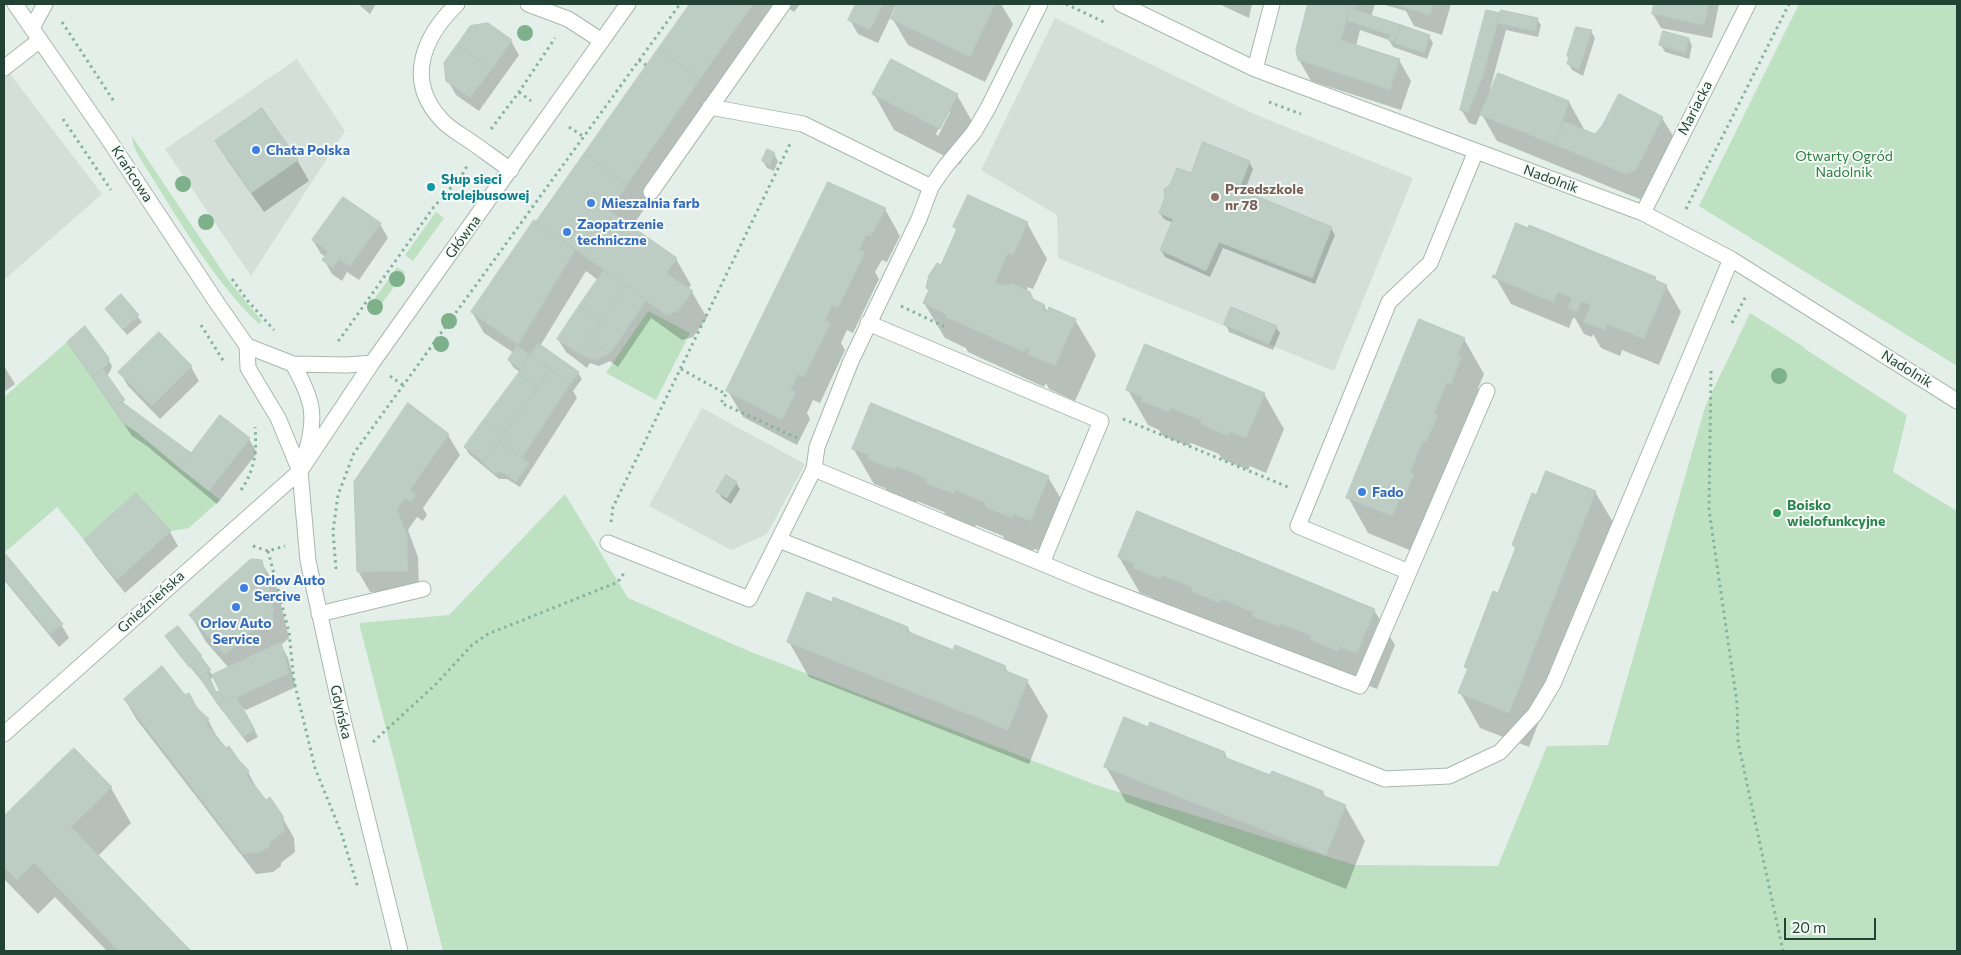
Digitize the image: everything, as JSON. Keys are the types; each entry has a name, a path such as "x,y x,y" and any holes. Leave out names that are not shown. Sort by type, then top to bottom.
{"street":[{"name":"Krańcowa","path":"15,4 247,346 248,368 278,418 300,471"},
{"path":"4,68 36,34 44,4"},
{"path":"457,4 445,15 431,35 423,52 422,72 424,88 439,118 511,170"},
{"path":"528,4 568,19 602,41"},
{"name":"Główna","path":"300,471 372,363 628,4"},
{"path":"651,192 783,4"},
{"path":"608,543 749,599 814,469 817,447 850,360 919,219 931,187 944,167 974,132 1040,4"},
{"name":"Nadolnik","path":"1121,4 1255,69 1643,213 1731,259 1957,401"},
{"path":"1255,69 1272,4"},
{"name":"Mariacka","path":"1643,213 1748,4"},
{"path":"710,107 800,123 931,187"},
{"path":"1409,572 1298,526 1389,302 1430,264 1476,151"},
{"path":"779,540 1386,779 1448,776 1500,752 1535,714 1553,684 1731,259"},
{"path":"868,322 1101,421 1042,563"},
{"path":"247,346 292,364 347,365 372,363"},
{"path":"292,364 304,385 312,412 309,442 300,471"},
{"path":"814,469 1042,563 1360,686 1487,391"},
{"name":"Gdyńska","path":"300,471 304,539 319,614 400,951"},
{"name":"Gnieźnieńska","path":"4,734 300,471"},
{"path":"319,614 423,589"}],"path":[{"path":"336,571 333,531 338,495 354,452 680,4"},
{"path":"1686,209 1789,4"},
{"path":"340,339 433,208 462,175 478,147 519,92 568,19"},
{"path":"61,20 115,103"},
{"path":"640,60 646,65"},
{"path":"59,113 114,195"},
{"path":"608,543 613,507 800,123"},
{"path":"231,278 248,301 274,330 280,334"},
{"path":"1722,281 1747,297 1729,328"},
{"path":"901,299 900,306 947,328"},
{"path":"197,319 229,370"},
{"path":"1711,368 1709,510 1737,703 1738,742 1783,951"},
{"path":"680,369 726,394 721,403 817,447"},
{"path":"1101,421 1117,416 1310,496"},
{"path":"237,495 252,469 256,452 255,425"},
{"path":"252,545 268,551 289,632 294,681 315,768 342,835 359,890"},
{"path":"368,735 370,744 427,692 472,645 488,634 618,582 636,554"}],"shaded area":[{"name":"Przedszkole nr 78","path":"1055,18 1254,114 1413,178 1334,371 1058,258 1057,215 981,170"},
{"path":"297,59 345,131 251,276 165,149"},
{"path":"4,66 102,194 4,280"},
{"path":"702,408 805,464 767,534 731,550 649,506"}],"green space":[{"name":"Otwarty Ogród Nadolnik","path":"1799,4 1957,4 1957,366 1699,206"},
{"path":"132,136 229,281 262,321 259,324 225,287 194,244 138,155"},
{"path":"436,212 444,218 413,261 405,255"},
{"path":"397,267 405,272 375,313 368,308"},
{"path":"648,311 690,333 656,400 606,373"},
{"path":"1750,313 1907,415 1893,472 1957,511 1957,951 443,951 359,623 449,615 565,494 628,598 751,652 1096,785 1355,865 1498,866 1547,746 1608,745 1705,407"},
{"path":"67,342 113,408 137,432 220,500 189,528 171,531 136,493 84,540 57,507 4,553 4,397"}],"building":[{"path":"690,4 753,4 700,79 658,49"},
{"path":"856,4 883,4 870,30 848,20"},
{"path":"898,4 995,4 970,57 891,19"},
{"path":"1308,4 1342,4 1350,6 1341,40 1400,59 1390,90 1298,60 1296,50"},
{"path":"1342,4 1357,4 1356,8"},
{"path":"1402,4 1433,4 1430,15 1401,6"},
{"path":"1654,4 1709,4 1704,25 1652,14"},
{"path":"1349,8 1401,25 1395,42 1388,40 1390,35 1346,20"},
{"path":"1486,10 1500,13 1483,76 1468,112 1460,110"},
{"path":"1501,10 1538,18 1535,31 1497,23"},
{"path":"488,23 512,40 492,69 457,45 470,26"},
{"path":"1401,25 1430,35 1424,53 1395,43"},
{"path":"1576,27 1592,30 1579,70 1567,64 1569,57 1567,56"},
{"path":"1663,31 1689,38 1685,53 1659,45"},
{"path":"457,45 492,69 470,98 446,81 444,63"},
{"path":"658,49 700,79 627,185 584,154"},
{"path":"891,59 958,94 940,129 872,94"},
{"path":"1498,73 1569,101 1555,145 1480,115"},
{"path":"1619,94 1663,117 1636,170 1626,174 1555,145 1563,121 1595,134 1602,126"},
{"name":"Chata Polska","path":"262,108 298,160 251,193 215,141"},
{"path":"1203,142 1250,161 1239,189 1332,227 1312,278 1219,242 1206,271 1160,250 1173,219 1159,213 1165,197 1164,189 1170,185 1177,168 1191,173"},
{"path":"767,149 775,153 770,165 762,161"},
{"path":"584,154 627,185 609,211 614,214 602,230 597,226 590,237 591,243 583,255 536,222"},
{"path":"828,182 886,208 871,236 867,234 859,249 865,252 838,308 832,305 825,320 831,323 804,377 798,374 791,389 796,392 782,420 726,391"},
{"path":"968,195 1028,222 1013,255 1008,253 995,282 1005,286 1012,283 1030,292 1033,299 1045,305 1043,310 1047,312 1049,307 1076,319 1055,366 1028,354 1030,349 1026,347 1024,352 946,317 947,315 923,303 929,290 926,288 929,275 937,263 941,265 957,229 953,227"},
{"path":"343,197 381,223 350,266 339,259 333,268 322,260 328,251 312,240"},
{"path":"614,214 677,258 666,273 693,291 678,311 666,315 583,255 591,243 590,237 597,226 602,230"},
{"path":"534,220 575,250 518,345 471,312"},
{"path":"1516,223 1528,228 1529,225 1656,277 1655,280 1667,285 1644,339 1607,324 1605,330 1584,322 1591,305 1581,301 1577,312 1568,308 1572,298 1558,292 1555,303 1492,277 1493,275 1495,276"},
{"path":"604,270 626,286 601,322 579,306"},
{"path":"626,286 646,300 610,354 589,339"},
{"path":"121,294 139,315 123,330 105,309"},
{"path":"579,306 601,322 579,354 557,339"},
{"path":"1231,307 1277,326 1269,344 1224,325"},
{"path":"1419,319 1465,338 1458,355 1462,356 1451,384 1447,382 1434,414 1438,415 1426,442 1423,441 1410,472 1414,474 1402,501 1399,500 1392,516 1346,498"},
{"path":"85,326 109,358 107,365 92,377 67,342"},
{"path":"159,332 192,366 152,406 118,372"},
{"path":"589,339 610,354 595,360 579,354"},
{"path":"538,343 579,372 570,384 530,355"},
{"path":"1145,344 1265,393 1246,438 1229,432 1228,436 1200,424 1202,421 1171,408 1169,412 1141,401 1143,397 1126,390"},
{"path":"517,346 530,355 521,369 508,360"},
{"path":"530,355 551,369 538,388 518,374"},
{"path":"103,369 125,400 113,408 92,377"},
{"path":"551,369 570,384 522,458 498,442"},
{"path":"518,374 538,388 503,435 483,421"},
{"path":"122,402 191,453 180,468 137,432 123,423 113,408"},
{"path":"408,403 449,434 410,490 416,494 411,502 405,498 397,509 407,536 408,571 357,572 354,482"},
{"path":"871,403 1049,476 1031,521 1014,514 1012,518 985,507 986,503 955,490 954,494 926,483 927,479 896,466 895,470 867,459 869,455 852,449"},
{"path":"220,415 250,438 209,491 180,468"},
{"path":"483,421 503,435 484,462 464,447"},
{"path":"498,442 529,463 516,482 502,472 494,473 483,463"},
{"path":"1546,471 1596,491 1509,713 1458,693 1468,668 1464,667 1493,591 1498,593 1516,547 1512,545 1532,493 1536,495"},
{"path":"726,475 737,482 727,498 716,492"},
{"path":"136,493 171,531 117,580 84,540"},
{"path":"1137,511 1375,609 1357,654 1340,647 1338,651 1310,640 1312,636 1281,624 1280,627 1252,616 1253,612 1221,599 1220,603 1192,592 1193,588 1162,575 1161,579 1133,568 1135,564 1118,557"},
{"path":"4,552 63,624 50,634 4,578"},
{"name":"Orlov Auto Sercive","path":"251,559 262,560 274,611 225,655 189,615"},
{"path":"807,592 832,602 833,597 908,627 906,631 953,650 955,645 1006,666 1004,670 1028,680 1008,730 787,642"},
{"path":"272,613 274,621 265,629 261,622"},
{"path":"178,626 202,656 189,667 165,636"},
{"path":"281,642 289,673 238,697 224,700 212,675"},
{"path":"201,657 211,670 200,678 190,666"},
{"path":"162,666 185,695 189,693 197,708 209,719 206,723 226,748 229,746 249,771 247,776 266,800 270,797 283,816 284,831 270,842 270,846 261,852 243,854 124,699"},
{"path":"207,672 216,692 219,691 224,700 217,703 200,678"},
{"path":"236,696 255,730 243,737 217,703"},
{"path":"1124,717 1148,727 1150,722 1225,752 1224,757 1270,775 1272,771 1323,791 1322,795 1346,805 1326,855 1104,767"},
{"path":"74,748 112,787 71,827 191,951 119,951 34,863 17,880 4,867 4,816"}],"place":[{"name":"Chata Polska","path":"256,150"},
{"name":"Słup sieci trolejbusowej","path":"431,187"},
{"name":"Przedszkole nr 78","path":"1215,197"},
{"name":"Mieszalnia farb","path":"591,203"},
{"name":"Zaopatrzenie techniczne","path":"567,232"},
{"name":"Fado","path":"1362,492"},
{"name":"Boisko wielofunkcyjne","path":"1777,513"},
{"name":"Orlov Auto Sercive","path":"244,588"},
{"name":"Orlov Auto Service","path":"236,607"}]}
